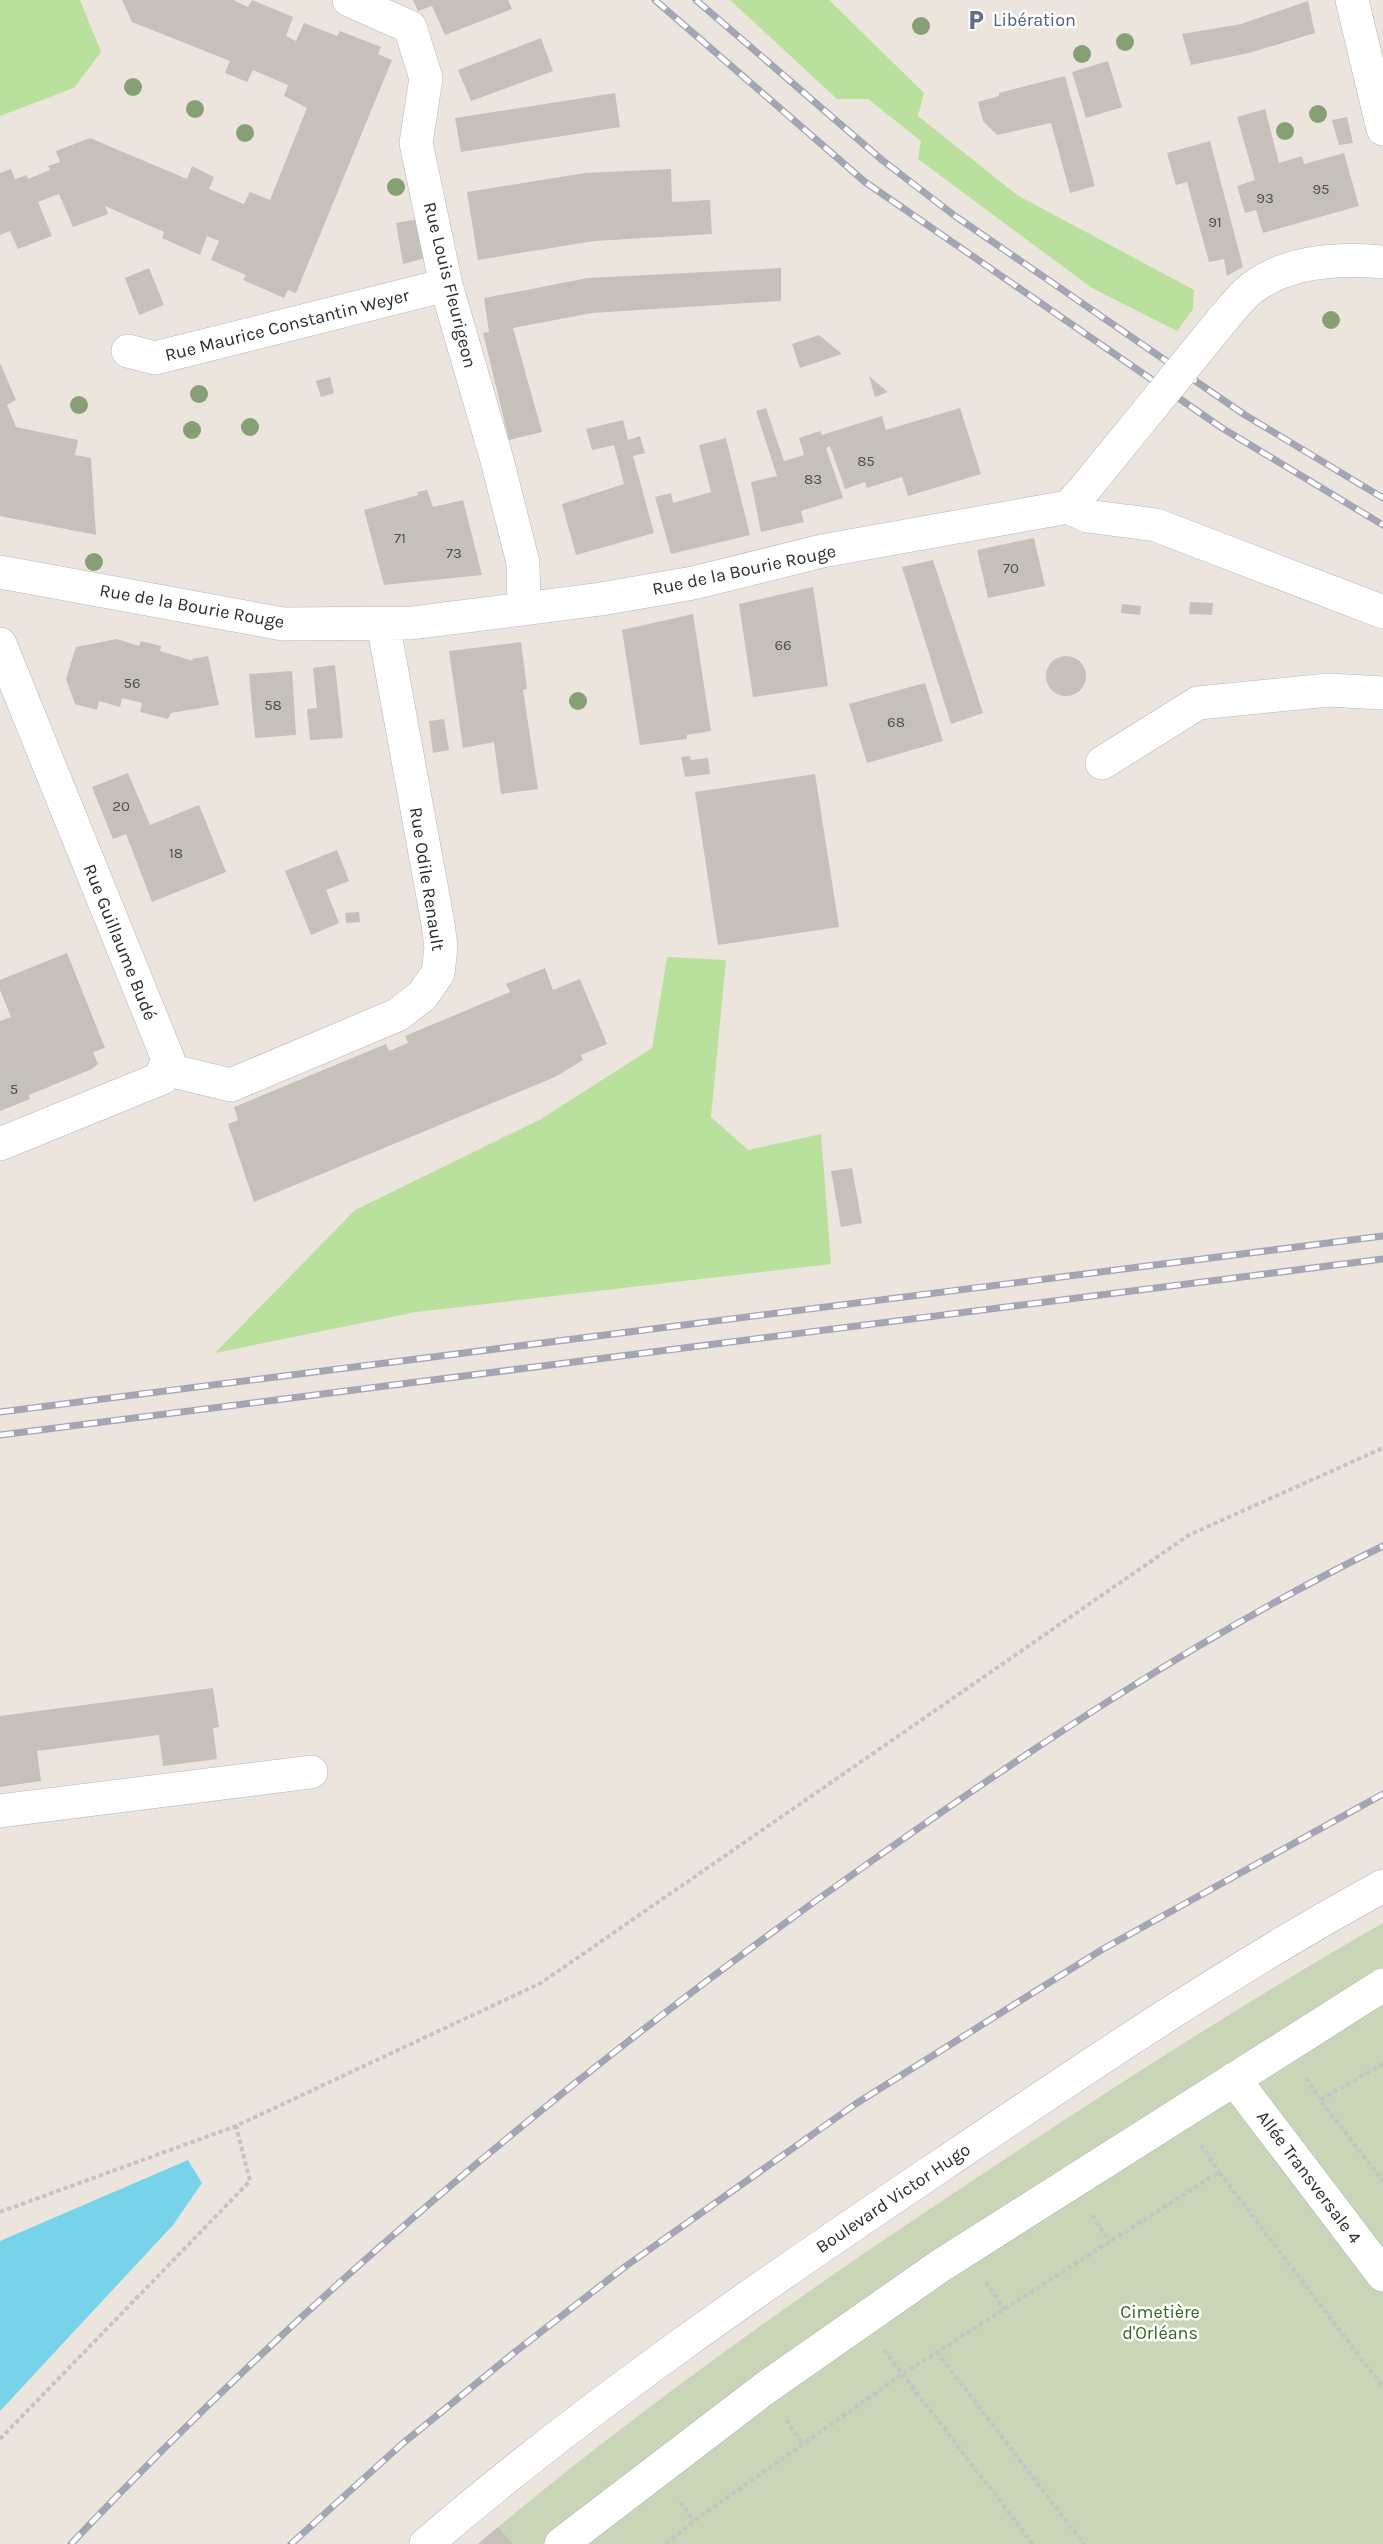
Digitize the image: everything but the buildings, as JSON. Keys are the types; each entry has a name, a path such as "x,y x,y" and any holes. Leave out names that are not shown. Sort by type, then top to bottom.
{"street":[{"name":"Rue Louis Fleurigeon","path":"349,0 410,27 426,78 416,143 446,285 497,460 523,563 524,608"},
{"path":"1352,0 1383,129"},
{"path":"1383,262 1355,260 1317,262 1279,273 1252,288 1222,319 1076,499 1087,516 1156,525 1383,612"},
{"name":"Rue Maurice Constantin Weyer","path":"128,351 155,358 446,285"},
{"name":"Rue de la Bourie Rouge","path":"0,572 283,624 412,623 601,599 693,584 822,551 1076,499"},
{"name":"Rue Odile Renault","path":"164,1069 231,1085 397,1015 422,996 438,973 441,947 438,924 382,623"},
{"name":"Rue Guillaume Budé","path":"0,644 168,1059 164,1069"},
{"path":"1102,763 1198,703 1328,690 1383,693"},
{"path":"0,1144 162,1078 164,1069"},
{"path":"0,1811 311,1772"},
{"name":"Boulevard Victor Hugo","path":"426,2544 551,2443 712,2322 788,2269 1110,2052 1193,1999 1383,1886"},
{"path":"561,2544 764,2389 940,2266 1383,1986"},
{"name":"Allée Transversale 4","path":"1234,2079 1383,2275"}],"path":[{"path":"0,2212 236,2126 540,1983 1189,1535 1383,1448"},
{"path":"1383,2064 1320,2100 1383,2181"},
{"path":"0,2439 250,2181 236,2126"},
{"path":"666,2544 694,2521 901,2375 1218,2172 1383,2387"},
{"path":"937,2352 1084,2544"},
{"path":"901,2375 1033,2544"}],"green space":[{"path":"0,0 80,0 101,52 74,88 0,116"},
{"path":"730,0 829,0 924,93 918,116 1017,195 1194,290 1193,309 1177,331 1092,288 918,159 921,141 868,99 837,99"},
{"path":"667,957 726,960 711,1117 748,1150 821,1134 831,1264 416,1312 215,1353 355,1210 541,1119 652,1048"},
{"name":"Cimetière d'Orléans","path":"1383,1923 1383,2544 478,2544 671,2391 871,2249 1147,2067"}],"water":[{"path":"188,2160 202,2183 173,2225 0,2411 0,2241"}],"railway":[{"path":"655,0 865,182 1222,428 1383,525"},
{"path":"696,0 882,160 955,216 1245,415 1383,498"},
{"path":"0,1412 1383,1236"},
{"path":"0,1435 1383,1259"},
{"path":"71,2544 258,2358 355,2269 455,2182 660,2016 873,1860 1059,1733 1250,1616 1383,1546"},
{"path":"291,2544 402,2444 515,2352 626,2266 857,2103 1103,1949 1383,1794"}],"place":[{"name":"Libération","path":"976,20"}]}
